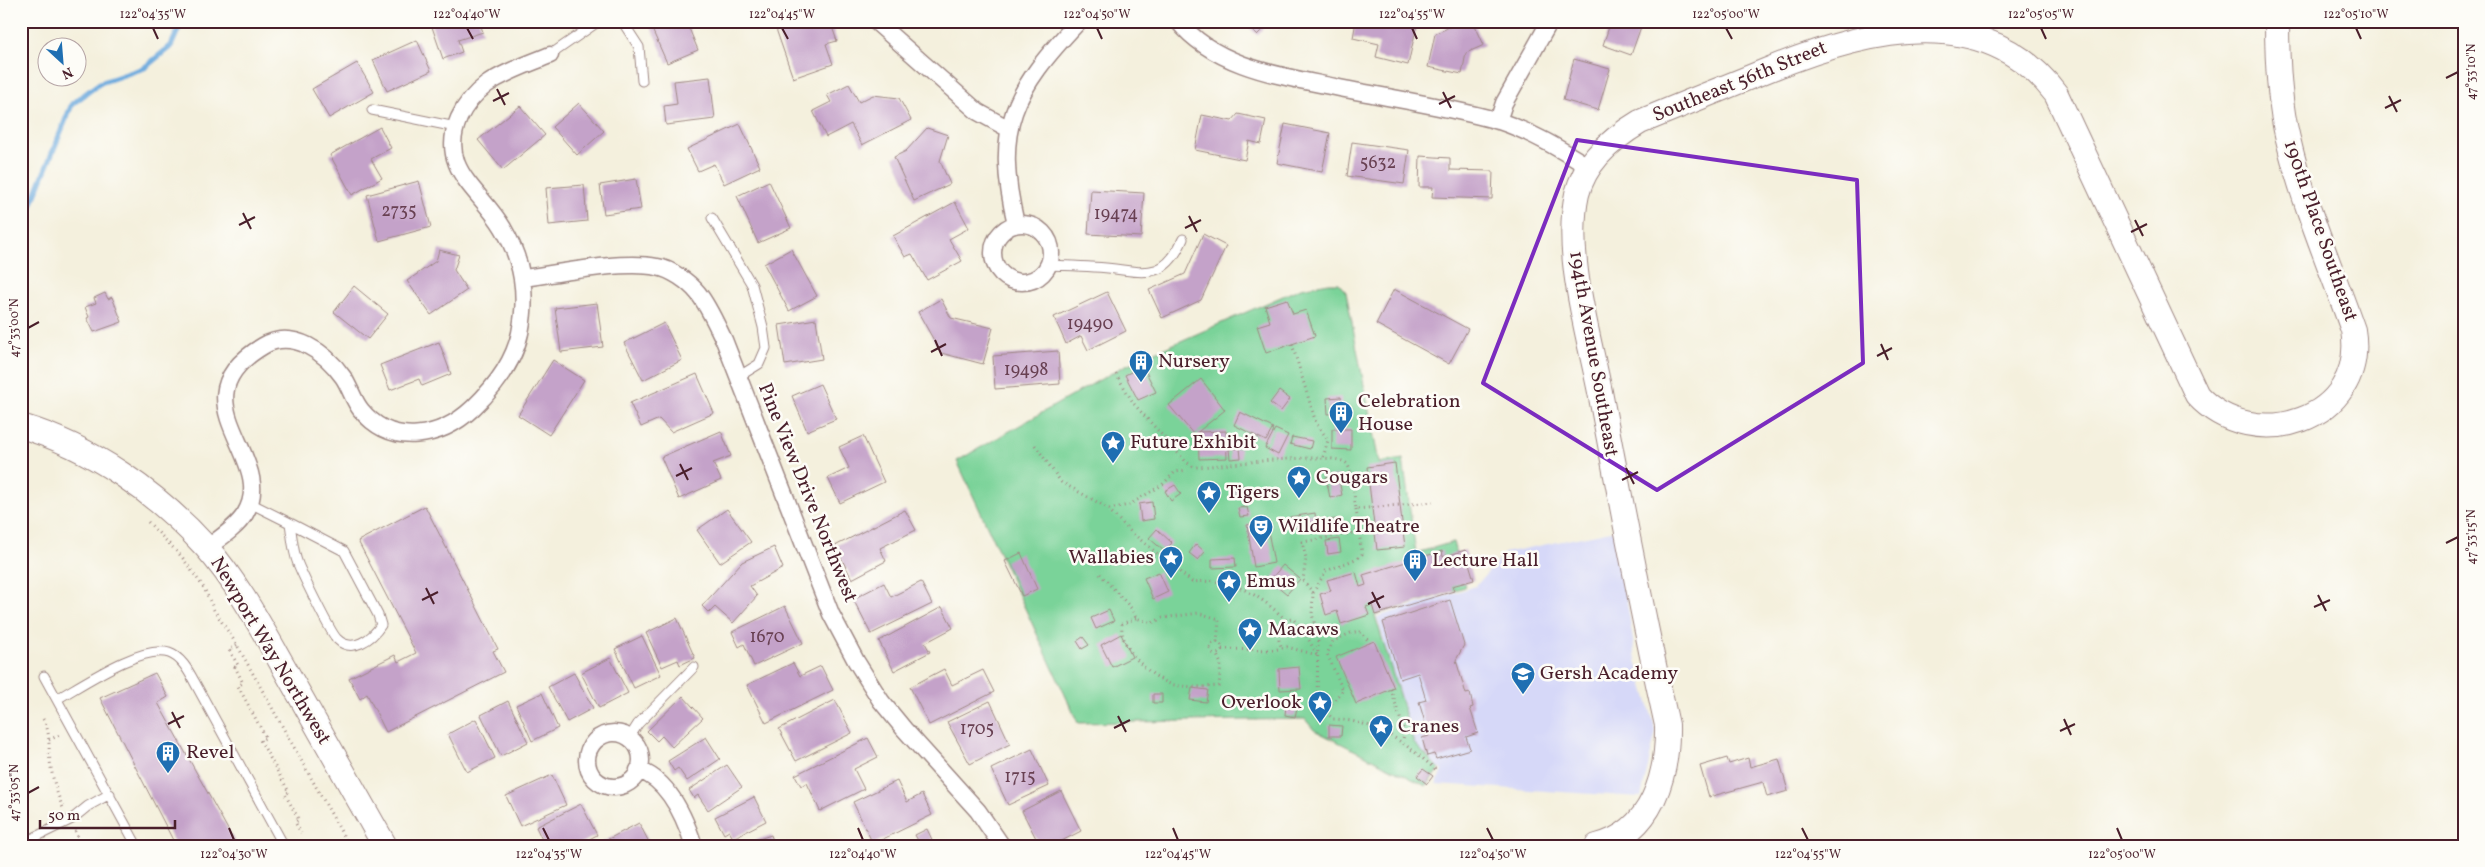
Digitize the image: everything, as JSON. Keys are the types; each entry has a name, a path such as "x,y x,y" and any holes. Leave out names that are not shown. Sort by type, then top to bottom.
{"street":[{"path":"875,21 978,112 1009,129"},
{"path":"1016,224 1009,193 1005,158 1009,129 1014,111 1039,65 1079,21"},
{"path":"1178,21 1199,41 1245,66 1284,77 1498,121 1538,136 1589,168"},
{"path":"1498,121 1504,103 1550,21"},
{"name":"190th Place Southeast","path":"1937,24 1965,27 1991,36 2018,52 2046,78 2056,94 2197,396 2208,408 2224,416 2263,426 2286,424 2303,418 2330,402 2348,382 2356,348 2353,330 2298,175 2287,137 2277,52 2277,21"},
{"name":"Southeast 56th Street","path":"1589,168 1618,135 1640,122 1827,46 1874,31 1904,25 1937,24"},
{"path":"207,548 232,529 245,514 250,503 253,486 250,469 231,430 224,396 238,366 265,345 293,340 307,344 321,353 343,377 360,409 375,424 407,435 431,433 462,418 488,394 504,371 515,350 520,331 524,278 515,252 503,227 466,181 456,165 452,148 456,127 463,110 486,84 550,55"},
{"name":"194th Avenue Southeast","path":"1589,168 1578,192 1572,239 1618,490 1667,725 1668,751 1664,772 1652,803 1628,831 1602,845"},
{"path":"1016,224 1034,226 1042,230 1051,246 1050,265 1045,272 1029,282 1010,280 997,268 993,250 995,241 1007,227 1016,224"},
{"name":"Pine View Drive Northwest","path":"524,278 637,265 659,267 679,277 697,292 712,314 832,614 856,661 881,700 904,729 978,811 1002,846"},
{"name":"Newport Way Northwest","path":"21,426 56,439 98,459 171,513 207,548 240,594 267,637 385,846"},
{"path":"615,734 629,738 640,753 638,770 628,782 612,787 597,781 588,767 588,751 599,738 615,734"},
{"path":"638,770 651,774 663,786 680,814 694,846"}],"lane":[{"path":"550,55 599,21"},
{"path":"622,21 639,47 642,81"},
{"path":"372,110 456,127"},
{"path":"712,218 752,286 763,327 766,348 759,364 738,377"},
{"path":"1050,265 1116,269 1129,273 1148,272 1165,266 1176,256 1183,239"},
{"path":"250,503 290,523 344,551 378,615 381,625 374,635 362,644 351,645 336,638 298,563 290,523"},
{"path":"57,699 136,656 158,651 169,653 178,658 194,681 284,846"},
{"path":"629,738 638,724 694,667"},
{"path":"44,676 137,846"},
{"path":"21,844 69,820 88,806 110,794"}],"path":[{"path":"1292,344 1316,423 1328,440 1322,458"},
{"path":"1116,374 1134,404 1186,462 1194,466 1322,458 1339,458 1346,463 1356,509 1362,554 1358,558 1326,572 1313,593 1312,614 1318,637 1317,702 1333,719 1346,720 1379,729 1403,742 1436,770"},
{"path":"1034,445 1061,482 1074,491 1098,501 1109,509 1130,532 1192,582 1213,580 1241,588 1266,602 1286,620 1292,620 1304,631 1318,655"},
{"path":"1109,509 1129,505 1162,485 1175,472 1188,470"},
{"path":"1356,509 1433,502"},
{"path":"147,521 182,557 204,588 214,610 237,646 349,846"},
{"path":"1313,593 1304,580 1306,558 1302,542 1359,532"},
{"path":"1100,574 1131,608 1136,618"},
{"path":"1217,642 1212,643 1209,650 1212,654 1217,655 1221,664 1219,686 1170,684 1135,660 1121,632 1122,624 1136,618 1152,623 1162,618 1199,613 1219,619 1217,642 1222,648"},
{"path":"1273,623 1279,627 1279,640 1282,648"},
{"path":"1325,711 1343,690 1328,654 1333,641 1353,632 1361,632 1370,643"},
{"path":"237,646 229,650 238,665 235,667 244,683 238,686 266,738 260,740 289,792 285,794 299,820 295,822 301,834"},
{"path":"1222,648 1287,647 1318,655"},
{"path":"1217,655 1222,648"},
{"path":"1391,689 1404,731 1403,742"},
{"path":"43,718 48,729 56,788 69,820"},
{"path":"49,740 63,733"}],"highlighted area":[{"path":"1577,140 1857,180 1863,363 1657,490 1483,383"}],"shaded area":[{"name":"Gersh Academy","path":"1616,530 1636,660 1656,731 1641,797 1436,784 1442,771 1414,743 1377,617 1476,586 1504,553"}],"green space":[{"path":"1338,283 1346,292 1379,463 1403,459 1416,553 1453,542 1465,587 1375,615 1414,743 1439,769 1426,786 1314,730 1305,719 1078,723 957,461 1124,366 1301,288"}],"building":[{"path":"430,21 479,21 483,32 458,40 462,52 443,59"},
{"path":"664,21 686,21 698,50 667,63 651,27"},
{"path":"790,21 830,21 837,41 826,44 833,64 793,78 775,26"},
{"path":"1242,21 1271,21 1257,35"},
{"path":"1356,21 1405,21 1417,24 1408,65 1376,57 1379,44 1353,38"},
{"path":"1462,21 1473,21 1484,45 1466,53 1462,74 1428,67 1435,34"},
{"path":"1611,21 1643,21 1631,55 1603,45"},
{"path":"417,40 431,71 387,91 373,60"},
{"path":"1574,59 1610,69 1598,110 1563,100"},
{"path":"357,63 374,92 329,118 312,89"},
{"path":"710,77 715,119 666,125 664,106 677,104 674,81"},
{"path":"849,84 859,102 873,95 899,98 911,120 862,145 851,124 826,137 813,111 831,102 827,95"},
{"path":"579,103 604,131 577,155 552,127"},
{"path":"520,106 545,135 503,170 478,140"},
{"path":"1238,114 1266,120 1261,144 1249,141 1245,160 1195,150 1202,115 1232,121"},
{"path":"740,124 760,167 724,184 714,164 698,171 687,149"},
{"path":"1285,124 1330,133 1322,172 1277,163"},
{"path":"380,127 391,148 371,159 382,178 352,195 330,155"},
{"path":"927,128 948,135 940,161 950,184 914,201 894,157 906,151"},
{"path":"1352,142 1409,150 1404,184 1347,176"},
{"path":"1420,156 1450,158 1450,170 1493,171 1492,199 1432,197 1433,187 1419,187"},
{"path":"636,179 641,209 604,214 600,185"},
{"path":"419,181 431,227 379,241 367,195"},
{"path":"769,181 791,228 758,243 737,196"},
{"path":"584,185 587,221 549,225 546,188"},
{"path":"1091,190 1144,193 1141,237 1088,234"},
{"path":"955,202 969,228 949,239 962,261 927,280 912,254 905,257 893,236"},
{"path":"1203,234 1226,246 1201,300 1162,318 1149,290 1185,274"},
{"path":"791,249 817,296 789,311 764,264"},
{"path":"439,250 459,255 454,270 467,290 431,315 407,281 436,261"},
{"path":"354,286 388,314 368,339 334,312"},
{"path":"1394,289 1468,329 1449,364 1376,324"},
{"path":"1107,292 1126,331 1088,350 1081,336 1066,344 1054,317"},
{"path":"105,293 108,299 112,297 122,322 94,332 87,318 89,317 85,307 96,303 94,298"},
{"path":"941,299 951,318 993,328 983,364 941,353 918,312"},
{"path":"1287,299 1293,314 1306,310 1315,336 1266,353 1257,326 1270,322 1265,306"},
{"path":"597,303 603,347 561,352 555,308"},
{"path":"816,319 822,359 785,365 779,325"},
{"path":"664,323 682,360 643,380 624,343"},
{"path":"439,342 451,374 422,386 419,379 390,390 380,365"},
{"path":"1058,351 1060,384 995,389 993,356"},
{"path":"553,360 584,380 549,435 518,415"},
{"name":"Nursery","path":"1143,366 1156,392 1138,400 1125,375"},
{"path":"697,374 714,413 671,432 659,419 641,427 630,403"},
{"path":"1201,379 1225,410 1194,435 1169,405"},
{"path":"820,384 836,419 807,431 792,396"},
{"path":"1279,391 1290,399 1281,411 1270,403"},
{"path":"1341,397 1342,413 1328,414 1327,398"},
{"path":"1240,412 1273,428 1266,441 1234,425"},
{"path":"1275,429 1288,435 1278,455 1265,448"},
{"name":"Celebration House","path":"1332,429 1351,429 1351,450 1332,449"},
{"path":"721,431 731,456 713,463 721,480 679,499 661,457"},
{"path":"1226,431 1227,458 1199,459 1198,432"},
{"path":"863,436 884,482 840,503 828,478 849,468 839,447"},
{"path":"1292,437 1312,441 1310,449 1290,444"},
{"path":"1240,448 1241,458 1230,459 1229,449"},
{"path":"1395,463 1405,547 1377,550 1367,467"},
{"path":"1338,475 1342,495 1330,498 1326,477"},
{"path":"1175,485 1181,494 1171,501 1165,491"},
{"path":"1244,485 1246,494 1236,496 1234,487"},
{"path":"1152,502 1154,519 1141,521 1139,504"},
{"path":"425,506 498,649 493,651 504,672 386,732 367,694 360,699 349,678 395,655 398,662 416,653 358,541"},
{"path":"1247,507 1249,516 1240,517 1238,508"},
{"path":"727,509 751,542 720,563 697,530"},
{"path":"905,510 916,530 880,548 886,561 852,579 835,546"},
{"path":"1315,513 1316,522 1292,526 1290,517"},
{"path":"1336,519 1338,531 1324,534 1322,521"},
{"name":"Wildlife Theatre","path":"1257,523 1259,532 1268,531 1274,563 1254,567 1247,525"},
{"path":"1157,529 1172,543 1164,551 1149,538"},
{"path":"1339,539 1341,552 1328,554 1326,541"},
{"path":"1196,544 1205,552 1198,560 1189,553"},
{"path":"774,547 783,568 750,586 757,596 733,623 715,607 709,613 702,606 742,562"},
{"name":"Lecture Hall","path":"1465,550 1474,580 1452,586 1454,591 1375,615 1372,605 1366,607 1369,615 1341,624 1337,611 1326,615 1320,594 1331,591 1327,580 1356,572 1360,587 1366,585 1363,575 1442,551 1443,557"},
{"path":"1021,553 1037,589 1022,596 1005,561"},
{"path":"1235,558 1236,567 1212,568 1212,559"},
{"path":"1283,565 1300,579 1287,594 1270,580"},
{"path":"1159,572 1168,592 1153,599 1144,578"},
{"path":"921,582 932,604 871,634 853,599 884,583 891,597"},
{"path":"1450,600 1464,645 1456,660 1466,694 1470,693 1473,707 1470,708 1478,733 1466,737 1470,749 1436,759 1434,754 1427,756 1422,738 1429,736 1419,702 1426,700 1418,673 1400,679 1383,622"},
{"path":"785,606 803,643 754,666 744,644 739,647 732,632"},
{"path":"942,607 953,628 925,643 930,652 894,671 879,641"},
{"path":"1109,610 1114,621 1096,629 1091,618"},
{"path":"677,618 695,658 680,665 678,660 662,667 646,633"},
{"path":"1121,634 1132,657 1112,667 1101,645"},
{"path":"642,636 661,675 634,688 615,649"},
{"path":"1083,637 1089,645 1082,649 1077,641"},
{"path":"1374,641 1394,688 1356,704 1336,657"},
{"path":"610,658 628,693 599,708 581,673"},
{"path":"793,663 800,676 821,666 833,690 766,723 747,685"},
{"path":"1299,667 1301,689 1280,690 1279,669"},
{"path":"944,669 952,685 983,670 994,692 929,725 910,687"},
{"name":"Revel","path":"155,673 168,697 158,703 237,846 176,846 100,698"},
{"path":"574,673 593,708 567,722 548,687"},
{"path":"1192,688 1208,690 1206,702 1190,700"},
{"path":"542,693 558,728 532,741 516,705"},
{"path":"1153,694 1162,694 1162,703 1153,703"},
{"path":"683,696 703,718 672,747 662,736 657,741 647,731"},
{"path":"835,700 852,733 796,761 779,729"},
{"path":"508,701 528,742 501,756 481,715"},
{"path":"990,701 1010,744 970,764 947,722"},
{"path":"1286,705 1297,708 1295,717 1285,715"},
{"path":"476,719 495,758 467,772 448,734"},
{"path":"1329,725 1342,726 1341,736 1329,736"},
{"path":"706,737 720,759 687,781 678,768 674,771 668,761"},
{"path":"868,738 878,757 854,769 864,789 820,811 807,783 801,786 795,775"},
{"path":"1032,749 1049,786 1008,805 991,769"},
{"path":"1727,758 1729,764 1748,758 1750,767 1779,759 1788,791 1767,797 1763,782 1709,797 1700,766"},
{"path":"727,765 742,787 708,810 698,795 694,798 689,790"},
{"path":"1423,769 1433,776 1427,784 1417,776"},
{"path":"552,775 566,805 520,826 506,796"},
{"path":"897,781 907,802 922,794 932,815 873,844 853,802"},
{"path":"1061,791 1081,831 1052,846 1040,846 1022,811"},
{"path":"754,797 766,821 733,838 729,831 724,834 715,817"},
{"path":"581,804 597,835 576,846 545,846 536,827"},
{"path":"639,823 651,846 595,846"},
{"path":"927,829 935,846 921,846 915,835"},
{"path":"771,835 775,846 741,846 741,845"}],"waterway":[{"path":"21,230 72,104 100,83 144,68 171,46 182,21"}],"place":[{"name":"Nursery","path":"1141,383"},
{"name":"Celebration House","path":"1341,434"},
{"name":"Future Exhibit","path":"1113,464"},
{"name":"Cougars","path":"1299,499"},
{"name":"Tigers","path":"1209,514"},
{"name":"Wildlife Theatre","path":"1261,548"},
{"name":"Wallabies","path":"1171,579"},
{"name":"Lecture Hall","path":"1415,582"},
{"name":"Emus","path":"1229,603"},
{"name":"Macaws","path":"1250,651"},
{"name":"Gersh Academy","path":"1523,695"},
{"name":"Overlook","path":"1320,724"},
{"name":"Cranes","path":"1381,748"},
{"name":"Revel","path":"168,774"}]}
